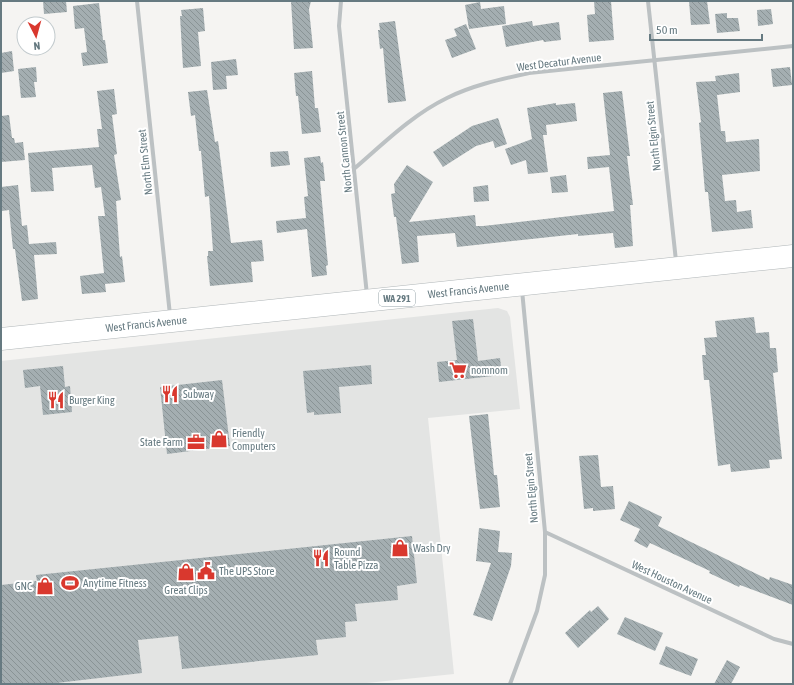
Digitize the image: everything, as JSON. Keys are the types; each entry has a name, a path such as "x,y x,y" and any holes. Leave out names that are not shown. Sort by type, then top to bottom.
{"main road":[{"name":"West Francis Avenue","path":"1,339 522,286 793,256"}],"street":[{"name":"North Elm Street","path":"137,1 171,321"},
{"name":"North Cannon Street","path":"341,1 339,26 367,301"},
{"name":"North Elgin Street","path":"648,1 677,269"},
{"name":"West Decatur Avenue","path":"354,168 404,125 448,97 493,81 530,73 793,46"},
{"name":"North Elgin Street","path":"510,684 537,611 545,575 545,532 522,286"},
{"name":"West Houston Avenue","path":"545,532 774,639 793,644"}],"shaded area":[{"path":"498,308 507,311 510,317 520,409 428,418 454,674 357,684 1,684 1,361"}],"building":[{"path":"43,1 66,1 67,12 44,14"},
{"path":"291,1 311,1 309,9 313,48 294,49"},
{"path":"594,1 611,1 614,40 589,42 587,15 595,14"},
{"path":"689,1 707,1 710,24 691,25"},
{"path":"480,2 481,9 504,6 506,24 469,29 465,5"},
{"path":"99,3 103,40 105,40 108,63 83,66 81,53 87,52 84,28 75,29 73,6"},
{"path":"203,8 205,31 198,32 201,66 183,68 180,16 182,16 181,10"},
{"path":"771,9 773,24 758,26 757,10"},
{"path":"727,13 727,18 738,18 740,31 717,33 715,14"},
{"path":"395,21 406,101 388,103 383,48 380,49 378,30 380,30 379,23"},
{"path":"532,21 533,26 559,22 561,40 544,42 543,40 506,47 502,26"},
{"path":"466,24 476,49 452,58 445,40 457,36 454,29"},
{"path":"12,51 14,71 1,73 1,53"},
{"path":"236,59 238,75 226,76 227,89 213,90 211,62"},
{"path":"36,67 37,82 34,82 36,97 21,98 18,69"},
{"path":"790,67 792,85 773,87 771,69"},
{"path":"312,71 315,108 318,108 321,132 302,134 294,73"},
{"path":"739,73 740,92 717,95 721,131 725,131 726,142 759,139 760,171 722,175 725,201 736,200 737,212 751,210 753,228 712,232 708,192 705,192 699,123 701,122 696,82 716,81 715,76"},
{"path":"114,89 117,114 112,115 117,154 114,155 121,200 116,201 120,257 122,256 125,282 105,284 106,292 82,294 80,276 104,273 98,216 105,216 101,187 95,188 92,165 52,168 54,191 31,192 28,153 99,147 97,129 102,129 97,91"},
{"path":"207,90 215,142 218,141 231,243 262,240 264,261 251,262 253,282 210,286 207,256 208,251 213,251 209,196 205,197 201,151 199,151 195,115 191,116 188,92"},
{"path":"622,91 630,156 627,156 633,205 630,205 633,246 615,248 613,233 578,236 578,234 457,247 455,233 417,236 419,262 402,264 396,217 394,217 391,194 395,193 394,184 407,165 433,182 409,222 475,215 476,226 483,226 614,211 609,167 588,169 587,157 610,155 603,93"},
{"path":"556,103 556,105 575,103 577,121 546,125 547,135 543,135 548,172 528,174 526,160 511,165 505,149 532,139 527,108"},
{"path":"9,115 12,138 14,138 15,143 23,142 25,160 1,162 1,116"},
{"path":"498,118 507,144 495,148 493,141 476,146 443,167 433,152 472,126"},
{"path":"288,151 290,165 271,167 270,152"},
{"path":"320,156 321,163 323,162 325,181 320,181 328,265 326,266 327,275 312,277 307,229 277,233 276,221 306,218 304,197 308,196 304,158"},
{"path":"566,175 568,192 552,193 550,177"},
{"path":"18,185 22,226 27,225 29,244 56,242 57,254 34,255 38,299 22,301 15,249 13,249 9,210 2,211 1,187"},
{"path":"488,185 489,201 474,202 473,187"},
{"path":"754,317 756,333 769,332 770,348 776,348 778,372 773,373 782,459 769,460 770,468 731,472 730,464 718,466 709,380 704,380 702,355 706,355 704,338 717,337 715,321"},
{"path":"473,319 478,361 500,358 502,375 439,382 437,362 457,360 452,321"},
{"path":"371,365 372,384 339,387 341,413 314,415 314,412 307,413 303,371"},
{"name":"Burger King","path":"63,366 65,387 70,386 72,412 43,415 40,386 25,388 23,370"},
{"path":"222,380 230,446 167,454 160,387"},
{"path":"488,414 494,475 497,475 500,507 480,509 469,416"},
{"path":"598,455 601,487 613,486 615,509 593,511 593,508 584,509 579,456"},
{"path":"629,501 662,517 658,526 769,580 770,577 793,585 793,605 740,585 739,587 709,573 710,571 650,543 647,548 634,541 640,529 620,520"},
{"path":"479,528 500,531 498,552 512,553 511,566 492,621 473,615 491,563 476,561"},
{"path":"412,536 417,583 397,586 398,600 355,604 357,621 345,622 346,637 316,640 318,655 182,669 178,636 138,640 142,673 48,684 1,684 1,585 37,581 36,575"},
{"path":"598,606 609,619 578,648 565,633 590,610 591,612"},
{"path":"625,617 663,633 655,651 617,634"},
{"path":"666,646 698,659 691,676 659,664"},
{"path":"727,660 740,667 731,684 714,684"}],"place":[{"name":"nomnom","path":"458,370"},
{"name":"Subway","path":"170,394"},
{"name":"Burger King","path":"56,400"},
{"name":"Friendly Computers","path":"219,439"},
{"name":"State Farm","path":"196,442"},
{"name":"Wash Dry","path":"400,548"},
{"name":"Round Table Pizza","path":"321,558"},
{"name":"The UPS Store","path":"206,571"},
{"name":"Great Clips","path":"186,572"},
{"name":"Anytime Fitness","path":"70,583"},
{"name":"GNC","path":"45,586"}]}
